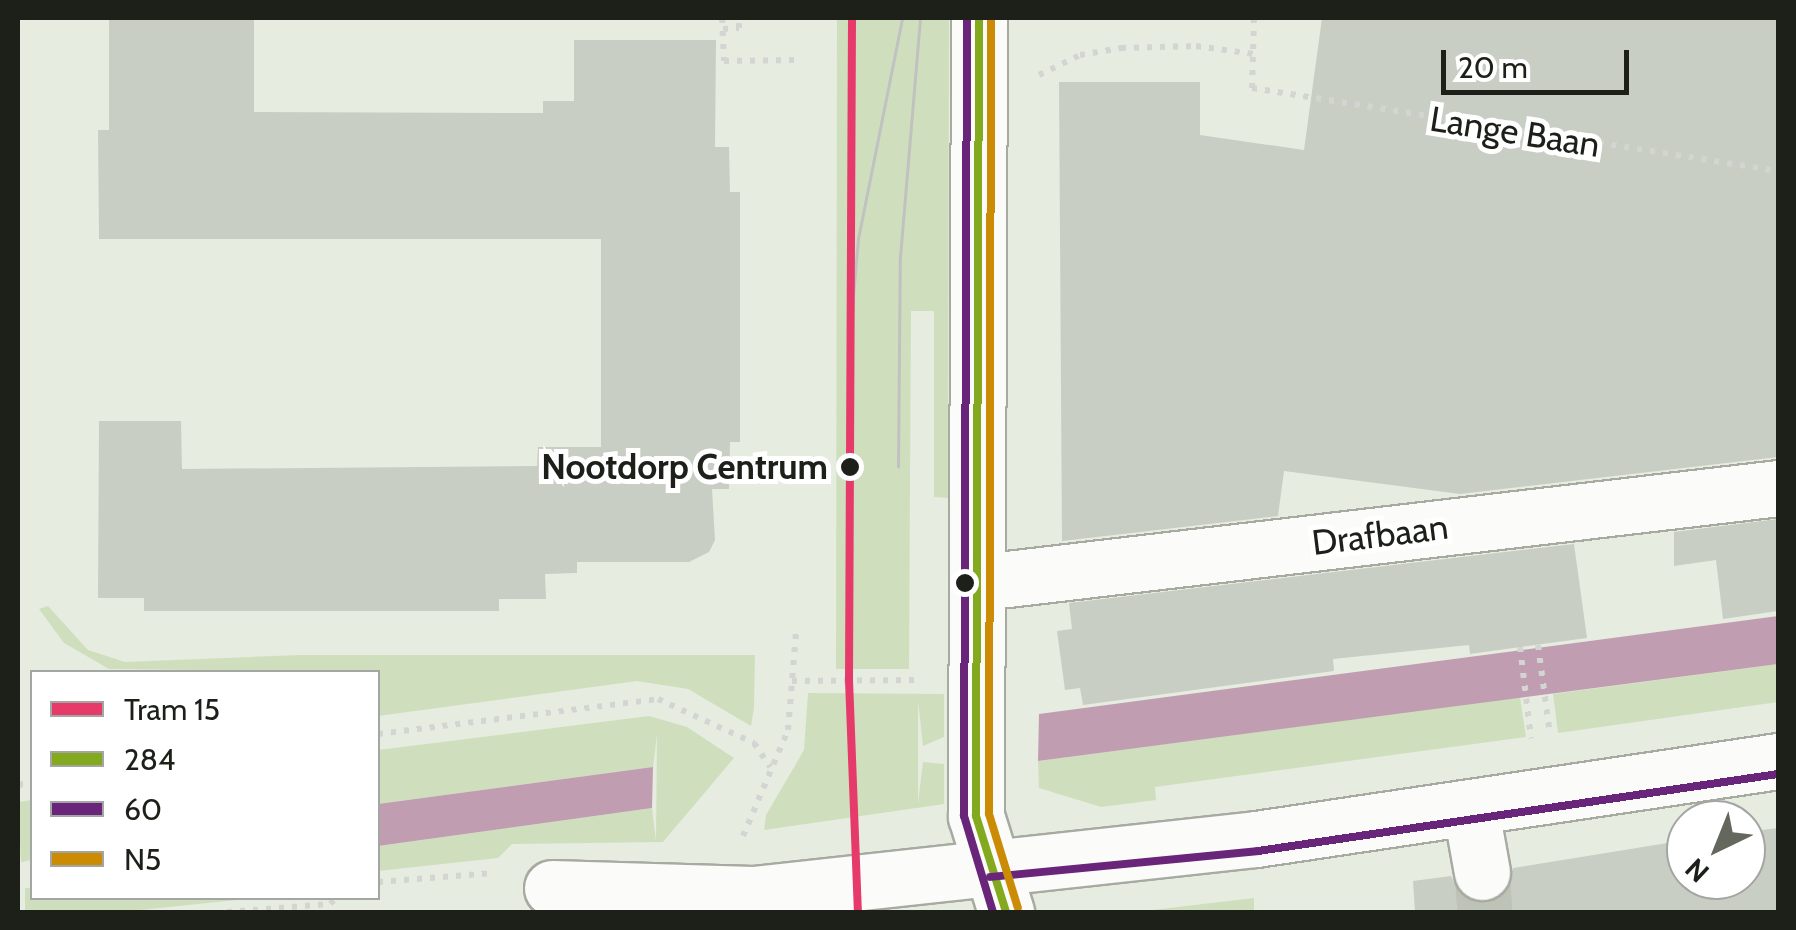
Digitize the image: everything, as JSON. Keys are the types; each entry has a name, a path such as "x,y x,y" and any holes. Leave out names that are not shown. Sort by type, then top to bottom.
{"street":[{"path":"979,18 982,582 976,816 992,897"},
{"name":"Drafbaan","path":"982,582 1778,488"},
{"path":"552,888 751,903 992,897 1778,761"},
{"path":"1472,811 1482,872"}],"path":[{"path":"722,18 724,61 794,60"},
{"path":"723,30 739,28 739,18"},
{"path":"1080,55 1196,46 1252,54 1254,18"},
{"name":"Lange Baan","path":"1252,54 1252,88 1778,171"},
{"path":"751,903 743,829 788,730 796,632"},
{"path":"1538,645 1545,702"},
{"path":"1520,647 1527,705"},
{"path":"792,681 978,680"},
{"path":"380,734 658,699 754,743 770,767"},
{"path":"380,882 429,883 505,872 526,854 552,888"},
{"path":"226,912 330,904 334,900"}],"green space":[{"path":"837,18 949,18 948,498 934,497 934,311 911,311 909,669 836,669"},
{"path":"48,606 88,650 125,662 300,655 755,655 754,708 751,726 688,689 637,681 380,716 380,670 109,669 64,643 39,609"},
{"path":"1778,664 1778,702 1558,733 1553,694"},
{"path":"808,693 944,694 944,737 923,746 918,701 918,803 923,762 944,764 944,804 764,830 766,815 804,750"},
{"path":"1520,697 1526,737 1155,787 1156,800 1101,807 1039,788 1038,761"},
{"path":"649,716 687,727 734,758 663,842 512,844 498,858 380,871 380,846 652,808 656,841 657,735 653,767 380,804 380,750"},
{"path":"30,800 30,860 21,862 18,802"},
{"path":"25,888 30,888 30,900 238,900 121,912 25,912"},
{"path":"1254,898 1254,912 1135,912"}],"shaded area":[{"path":"1778,616 1778,664 1038,761 1039,714"},
{"path":"653,767 652,808 380,846 380,804"}],"building":[{"path":"109,18 254,18 254,112 543,113 543,101 574,101 574,40 716,40 715,147 729,147 730,192 740,192 740,442 730,442 729,489 712,489 715,540 709,552 689,562 577,562 577,573 545,574 546,599 499,599 499,611 144,611 144,598 98,598 99,421 181,421 182,469 537,466 538,447 601,447 601,239 99,239 98,130 109,130"},
{"path":"1322,18 1778,18 1778,457 1460,494 1284,471 1278,516 1062,541 1059,82 1200,82 1200,135 1304,150"},
{"path":"1778,519 1778,611 1723,619 1716,560 1674,566 1674,532"},
{"path":"1574,544 1587,638 1470,654 1469,645 1333,659 1334,671 1083,705 1080,688 1065,690 1057,631 1072,629 1069,603"},
{"path":"1778,828 1778,912 1415,912 1413,881 1451,876 1459,893 1487,903 1503,895 1513,868 1666,843 1666,900 1766,900 1766,830"}],"tunnel":[{"path":"1482,872 1485,912"}],"tram line":[{"name":"15","path":"852,18 849,680 858,912"},
{"path":"851,318 858,239 902,18"},
{"path":"898,467 900,257 920,18"}],"transit line":[{"name":"60","path":"967,18 964,816 993,912"},
{"name":"284","path":"979,18 976,816 1006,912"},
{"name":"N5","path":"991,18 989,814 1018,908"},
{"name":"60","path":"990,877 1258,851 1778,774"}],"place":[{"name":"Nootdorp Centrum","path":"850,467"}]}
